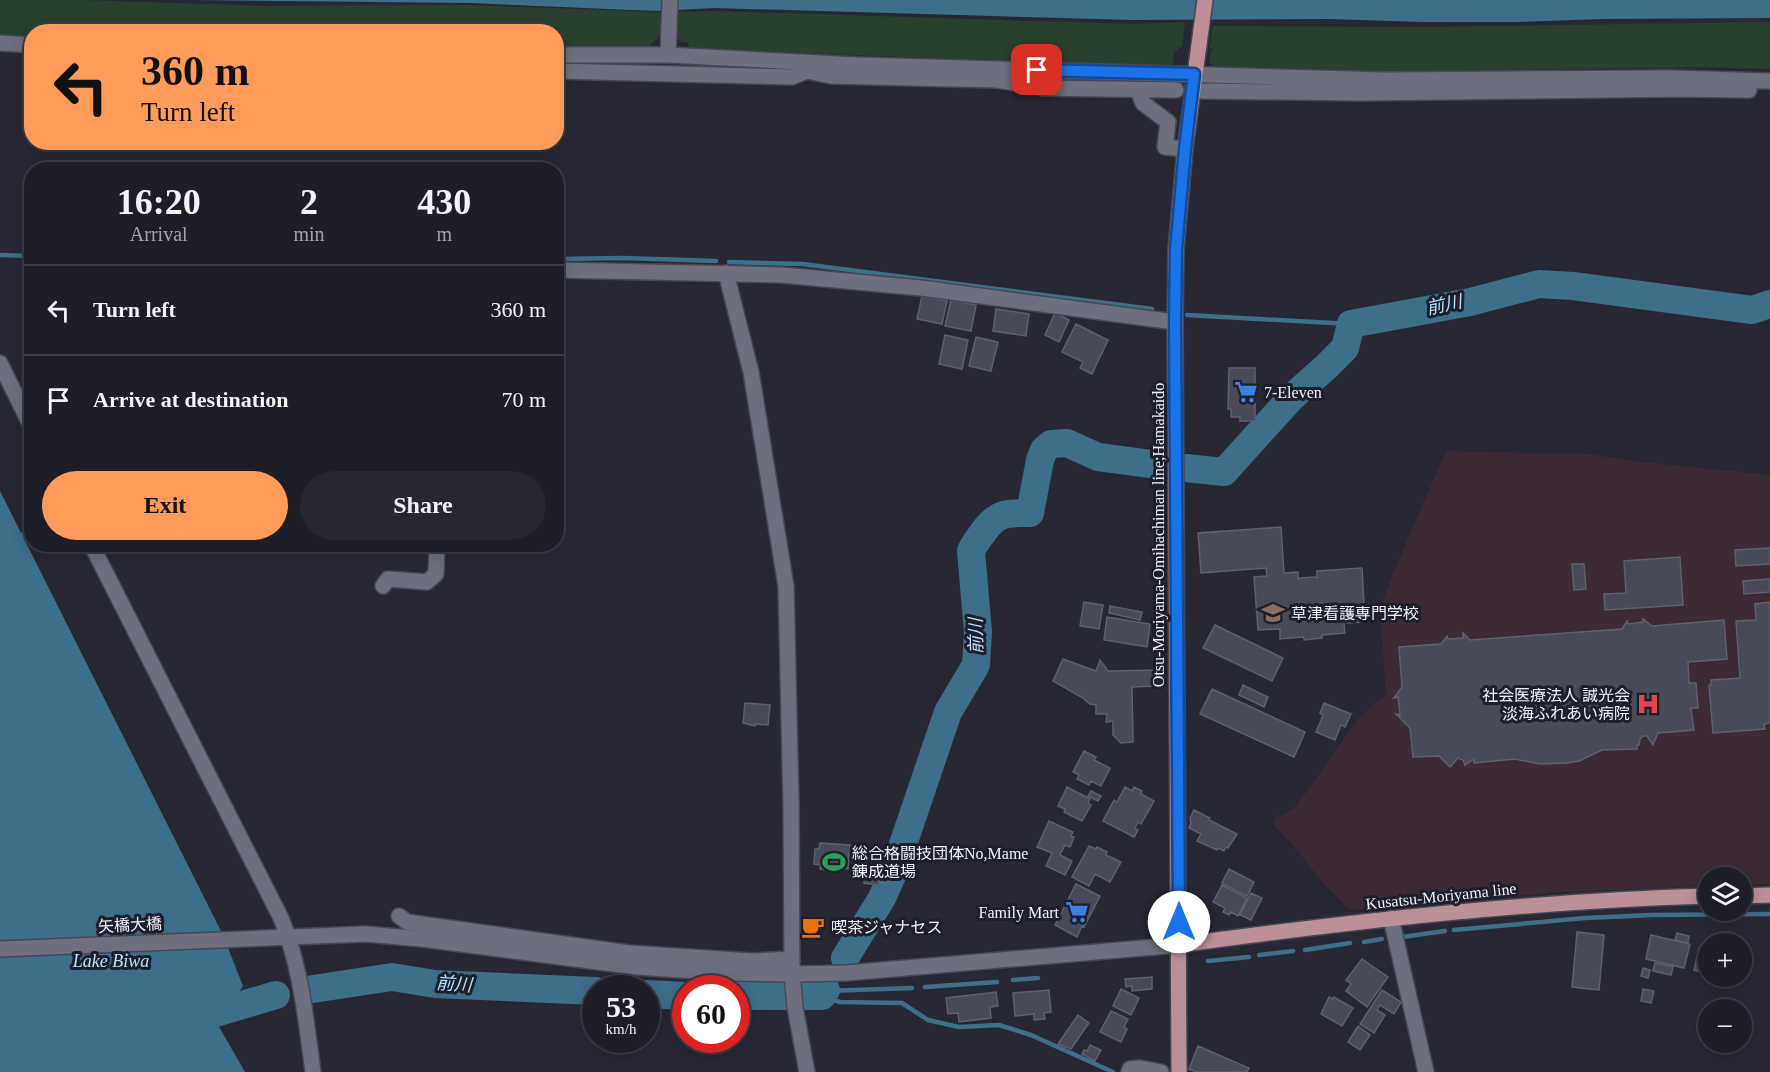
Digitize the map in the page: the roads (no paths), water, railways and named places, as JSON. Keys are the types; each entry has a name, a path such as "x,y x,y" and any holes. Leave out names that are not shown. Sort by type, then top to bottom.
{"main road":[{"name":"Otsu-Moriyama-Omihachiman line;Hamakaido","path":"1179,1072 1176,249 1185,149 1205,0"},
{"path":"1752,896 1770,895"},
{"name":"Kusatsu-Moriyama line","path":"1179,945 1391,918 1630,898 1698,896"}],"street":[{"path":"669,55 670,0"},
{"path":"0,43 24,44"},
{"path":"564,55 669,55 807,67 1384,80 1450,86"},
{"path":"564,71 792,77 807,67"},
{"path":"807,67 831,76 997,80 1043,88 1176,90"},
{"path":"1540,85 1669,78 1770,81"},
{"path":"1203,91 1360,93 1450,86 1540,85 1770,91"},
{"path":"1138,90 1143,103 1168,122 1165,147 1185,149"},
{"path":"564,270 782,275 921,288 1175,322"},
{"path":"726,273 751,372 786,586 792,973 795,1007 807,1072"},
{"path":"0,363 24,412"},
{"path":"95,552 289,936 298,972 313,1072"},
{"path":"383,586 388,579 427,582 436,574 437,552"},
{"path":"399,916 407,922 629,952 752,961 792,973 814,974 1179,945"},
{"path":"1391,918 1426,1072"},
{"name":"矢橋大橋","path":"0,949 366,934 422,939 636,967 725,973 792,973"},
{"path":"1128,1072 1130,1069 1140,1068 1161,1072"}],"water":[{"path":"193,0 1770,0 1770,18 1516,22 1330,19 1133,20 714,8 656,11 470,3"},
{"name":"Lake Biwa","path":"0,491 24,539 24,552 31,552 223,935 243,986 218,1025 245,1072 0,1072"}],"waterway":[{"path":"0,255 24,256"},
{"path":"564,259 716,261"},
{"path":"729,262 803,264 1152,309"},
{"name":"前川","path":"1186,468 1224,472 1291,398 1345,348 1351,324 1470,302 1539,284 1573,286 1752,310 1770,304"},
{"path":"1187,315 1351,324"},
{"name":"前川","path":"845,958 882,898 894,871 948,712 976,665 978,632 971,551 975,543 989,525 999,517 1030,513 1040,460 1044,450 1051,444 1067,443 1098,457 1166,466"},
{"path":"1454,930 1585,918 1770,914"},
{"path":"1402,937 1445,931"},
{"path":"1364,942 1382,939"},
{"path":"1305,950 1350,943"},
{"path":"1259,955 1293,951"},
{"path":"1208,961 1249,957"},
{"name":"前川","path":"313,989 392,977 435,984 582,990"},
{"path":"1013,980 1038,978"},
{"path":"925,987 997,982"},
{"path":"825,991 912,988"},
{"name":"前川","path":"803,996 822,996 826,990"},
{"name":"前川","path":"192,1020 276,995"},
{"name":"前川","path":"660,995 672,995"},
{"name":"前川","path":"750,996 785,996"},
{"path":"822,996 840,1002 902,1003 928,1020 959,1027 999,1025 1031,1035 1113,1072"}],"place":[{"name":"7-Eleven","path":"1246,392"},
{"name":"草津看護専門学校","path":"1273,613"},
{"name":"社会医療法人 誠光会 淡海ふれあい病院","path":"1648,704"},
{"name":"総合格闘技団体No,Mame 錬成道場","path":"834,862"},
{"name":"Family Mart","path":"1077,912"},
{"name":"喫茶ジャナセス","path":"813,927"}]}
